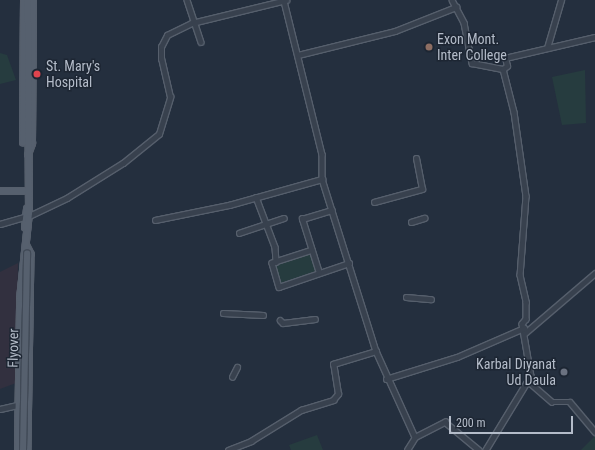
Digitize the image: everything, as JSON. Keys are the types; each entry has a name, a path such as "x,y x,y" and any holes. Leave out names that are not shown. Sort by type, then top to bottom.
{"main road":[{"path":"24,0 22,105 24,149 27,156"},
{"path":"18,450 17,403 20,299 27,244 27,209 25,191 27,156 28,0"},
{"path":"27,156 32,144 33,0"},
{"path":"0,191 25,191"},
{"path":"27,244 31,254 30,404 28,450"},
{"name":"Flyover","path":"23,450 27,244"}],"street":[{"path":"187,0 192,23 200,42"},
{"path":"0,224 27,216 67,198 108,172 159,134 170,97 160,47 169,33 192,23 285,0 322,154 322,179 386,379 415,437"},
{"path":"452,0 464,24 472,63 503,69"},
{"path":"547,48 561,0"},
{"path":"298,55 395,31 456,7"},
{"path":"503,69 507,66 505,58 595,37"},
{"path":"486,450 529,382 525,331 526,302 520,264 526,196 514,112 503,69"},
{"path":"374,202 422,189 416,159"},
{"path":"156,220 256,197 322,179"},
{"path":"256,197 265,225 275,247 276,262"},
{"path":"320,273 302,219 332,210"},
{"path":"239,233 284,218"},
{"path":"411,222 424,218"},
{"path":"312,250 272,263 279,287 349,263"},
{"path":"386,379 457,357 525,331 595,273"},
{"path":"406,297 431,299"},
{"path":"224,313 263,315"},
{"path":"280,320 283,323 315,318"},
{"path":"228,450 251,441 301,410 333,400 338,394 332,364 376,351"},
{"path":"232,377 237,367"},
{"path":"529,382 552,402 570,402 595,432"},
{"path":"0,409 17,403 30,404"},
{"path":"407,450 415,437 445,422 479,450"}],"shaded area":[{"path":"18,263 16,383 0,389 0,272"}],"green space":[{"path":"0,53 7,55 16,80 0,84"},
{"path":"585,70 586,123 562,125 552,77"},
{"path":"310,254 316,271 281,283 275,266"},
{"path":"317,435 323,450 291,450 289,445"},
{"path":"595,436 595,450 581,450"}],"place":[{"name":"Exon Mont. Inter College","path":"429,47"},
{"name":"St. Mary's Hospital","path":"37,74"},
{"name":"Karbal Diyanat Ud Daula","path":"564,372"}]}
